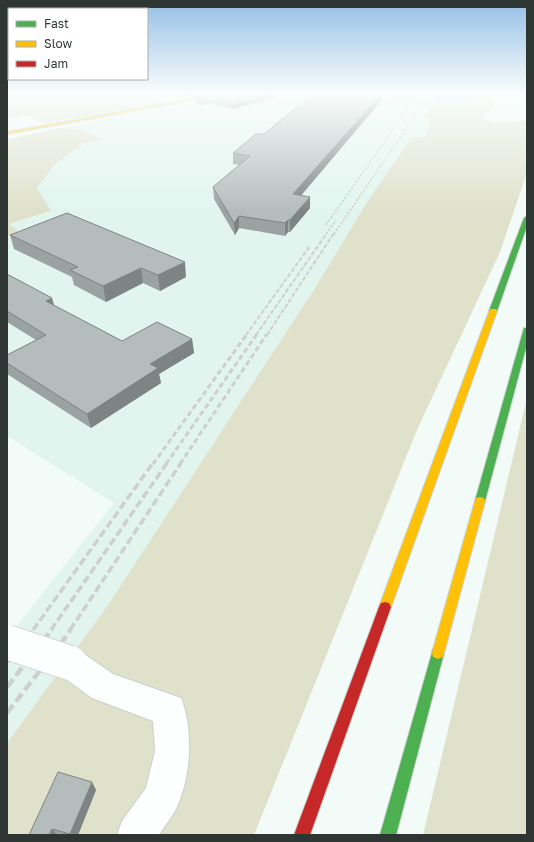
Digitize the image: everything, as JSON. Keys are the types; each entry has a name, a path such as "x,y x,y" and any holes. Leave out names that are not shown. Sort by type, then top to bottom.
{"main road":[{"path":"302,835 527,218"},
{"path":"388,835 527,330"}],"street":[{"path":"7,642 70,663 104,687 169,710 173,751 162,797 136,835"}],"shaded area":[{"path":"89,133 426,133 425,137 369,199 315,288 108,605 7,743 7,638 114,503 7,436 7,236 20,232 9,224 50,212 37,188 54,165 83,144 103,139"}],"green space":[{"path":"34,133 89,133 103,139 83,144 54,165 37,188 51,211 9,224 20,232 7,236 7,139"},
{"path":"426,133 527,133 527,173 500,252 417,430 254,835 7,835 7,743 108,605 315,288 369,199 412,137 425,137"},
{"path":"527,398 527,835 423,835"}],"building":[{"path":"346,133 293,194 310,197 290,220 285,223 239,216 234,223 213,187 250,156 233,153 256,134"},
{"path":"67,213 185,262 158,275 141,268 103,286 70,270 78,267 10,235"},
{"path":"7,274 52,298 46,301 122,341 157,322 192,339 150,364 158,368 87,414 7,363 7,355 46,335 7,311"},
{"path":"58,772 92,782 70,834 52,829 49,835 29,835"}],"railway":[{"path":"326,225 390,133"},
{"path":"334,234 403,133"},
{"path":"326,234 336,220"},
{"path":"256,335 327,233"},
{"path":"267,335 334,233"},
{"path":"246,335 310,246"},
{"path":"153,464 247,334"},
{"path":"166,464 257,334"},
{"path":"180,464 267,334"},
{"path":"33,630 153,463"},
{"path":"51,630 167,463"},
{"path":"70,630 181,463"},
{"path":"7,662 33,629"},
{"path":"7,687 52,629"},
{"path":"7,713 71,629"}],"traffic: fast":[{"path":"493,311 527,218"},
{"path":"480,501 527,330"},
{"path":"388,835 438,653"}],"traffic: slow":[{"path":"385,607 493,311"},
{"path":"438,653 480,501"}],"traffic: jam":[{"path":"302,835 385,607"}]}
